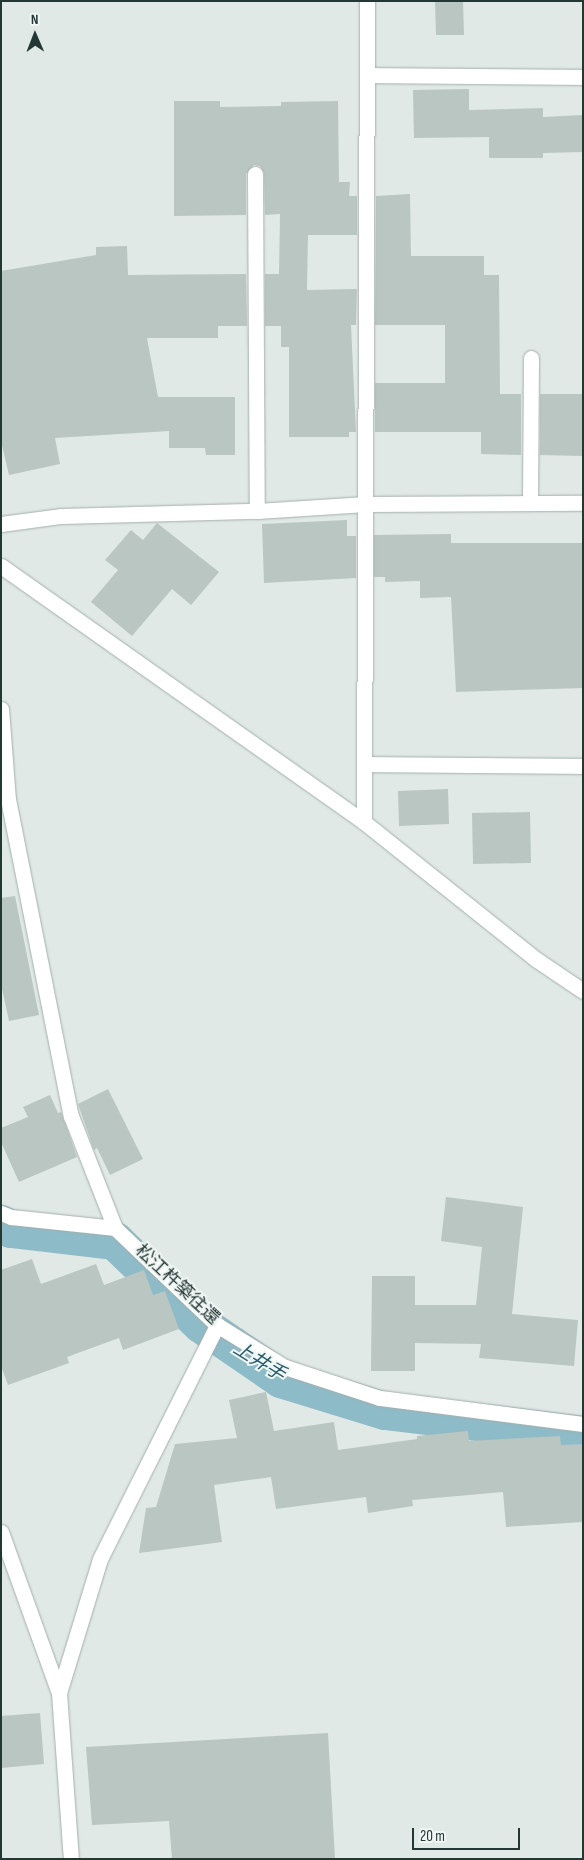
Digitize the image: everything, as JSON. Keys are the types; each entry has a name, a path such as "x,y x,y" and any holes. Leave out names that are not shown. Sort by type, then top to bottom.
{"street":[{"path":"364,822 367,1"},
{"path":"366,75 583,77"},
{"path":"255,174 257,511"},
{"path":"530,501 531,358"},
{"path":"1,524 61,516 257,511 366,504 530,501 583,503"},
{"path":"1,566 364,822 538,960 583,991"},
{"path":"1,709 8,799 71,1116 115,1228 12,1218 1,1213"},
{"path":"364,764 583,766"},
{"name":"松江杵築往還","path":"115,1228 217,1325 285,1367 380,1398 583,1424"},
{"path":"59,1693 100,1559 217,1325"},
{"path":"1,1532 59,1693 71,1859"}],"building":[{"path":"435,1 463,1 464,35 436,35"},
{"path":"469,89 469,110 543,108 543,117 583,115 583,152 543,153 543,158 489,158 489,137 414,138 413,90"},
{"path":"174,101 220,101 220,107 281,106 281,102 338,101 339,182 350,182 349,196 357,196 357,235 308,235 307,290 357,289 356,325 351,325 356,432 349,432 349,437 289,437 289,347 281,347 281,326 265,326 265,274 279,274 280,214 265,215 264,173 260,166 254,165 246,174 246,215 174,216"},
{"path":"410,194 411,256 484,256 484,275 499,275 500,394 521,394 521,455 481,454 481,432 375,432 375,383 445,383 445,325 375,325 376,196"},
{"path":"127,246 128,275 246,274 247,326 218,326 218,338 147,338 158,397 235,397 235,455 206,455 205,448 169,448 169,431 55,438 60,464 9,475 1,441 1,271 96,255 96,247"},
{"path":"540,394 583,394 583,456 540,455"},
{"path":"347,520 347,536 356,536 356,578 264,583 262,524"},
{"path":"157,523 219,572 191,605 172,589 132,636 91,602 118,570 105,560 131,530 143,540"},
{"path":"451,534 451,543 583,543 583,688 456,692 451,597 420,598 420,581 385,582 385,577 374,577 374,535"},
{"path":"448,789 449,824 399,826 398,791"},
{"path":"530,812 531,863 473,864 472,813"},
{"path":"15,896 39,1015 9,1021 1,984 1,898"},
{"path":"108,1089 143,1159 110,1175 97,1148 94,1150 78,1104"},
{"path":"50,1095 58,1113 61,1112 77,1157 19,1182 1,1142 1,1128 28,1117 23,1107"},
{"path":"446,1197 523,1207 512,1314 578,1320 574,1366 479,1358 481,1344 415,1343 415,1371 371,1371 372,1276 415,1276 415,1305 476,1305 482,1247 441,1241"},
{"path":"32,1259 41,1284 96,1264 104,1285 144,1270 153,1295 165,1291 179,1329 123,1350 119,1338 67,1357 69,1363 8,1385 1,1366 1,1270"},
{"path":"266,1392 274,1431 334,1422 338,1450 417,1439 417,1436 468,1431 469,1441 560,1436 561,1445 583,1444 583,1522 506,1527 503,1492 412,1500 413,1506 368,1513 366,1497 276,1509 271,1477 214,1485 222,1542 139,1553 146,1508 156,1507 175,1444 237,1438 229,1400"},
{"path":"40,1713 44,1764 1,1768 1,1716"},
{"path":"328,1733 335,1859 172,1859 169,1821 92,1825 86,1747"}],"waterway":[{"name":"上井手","path":"1,1224 11,1229 115,1241 201,1324 281,1379 385,1411 583,1435"}]}
